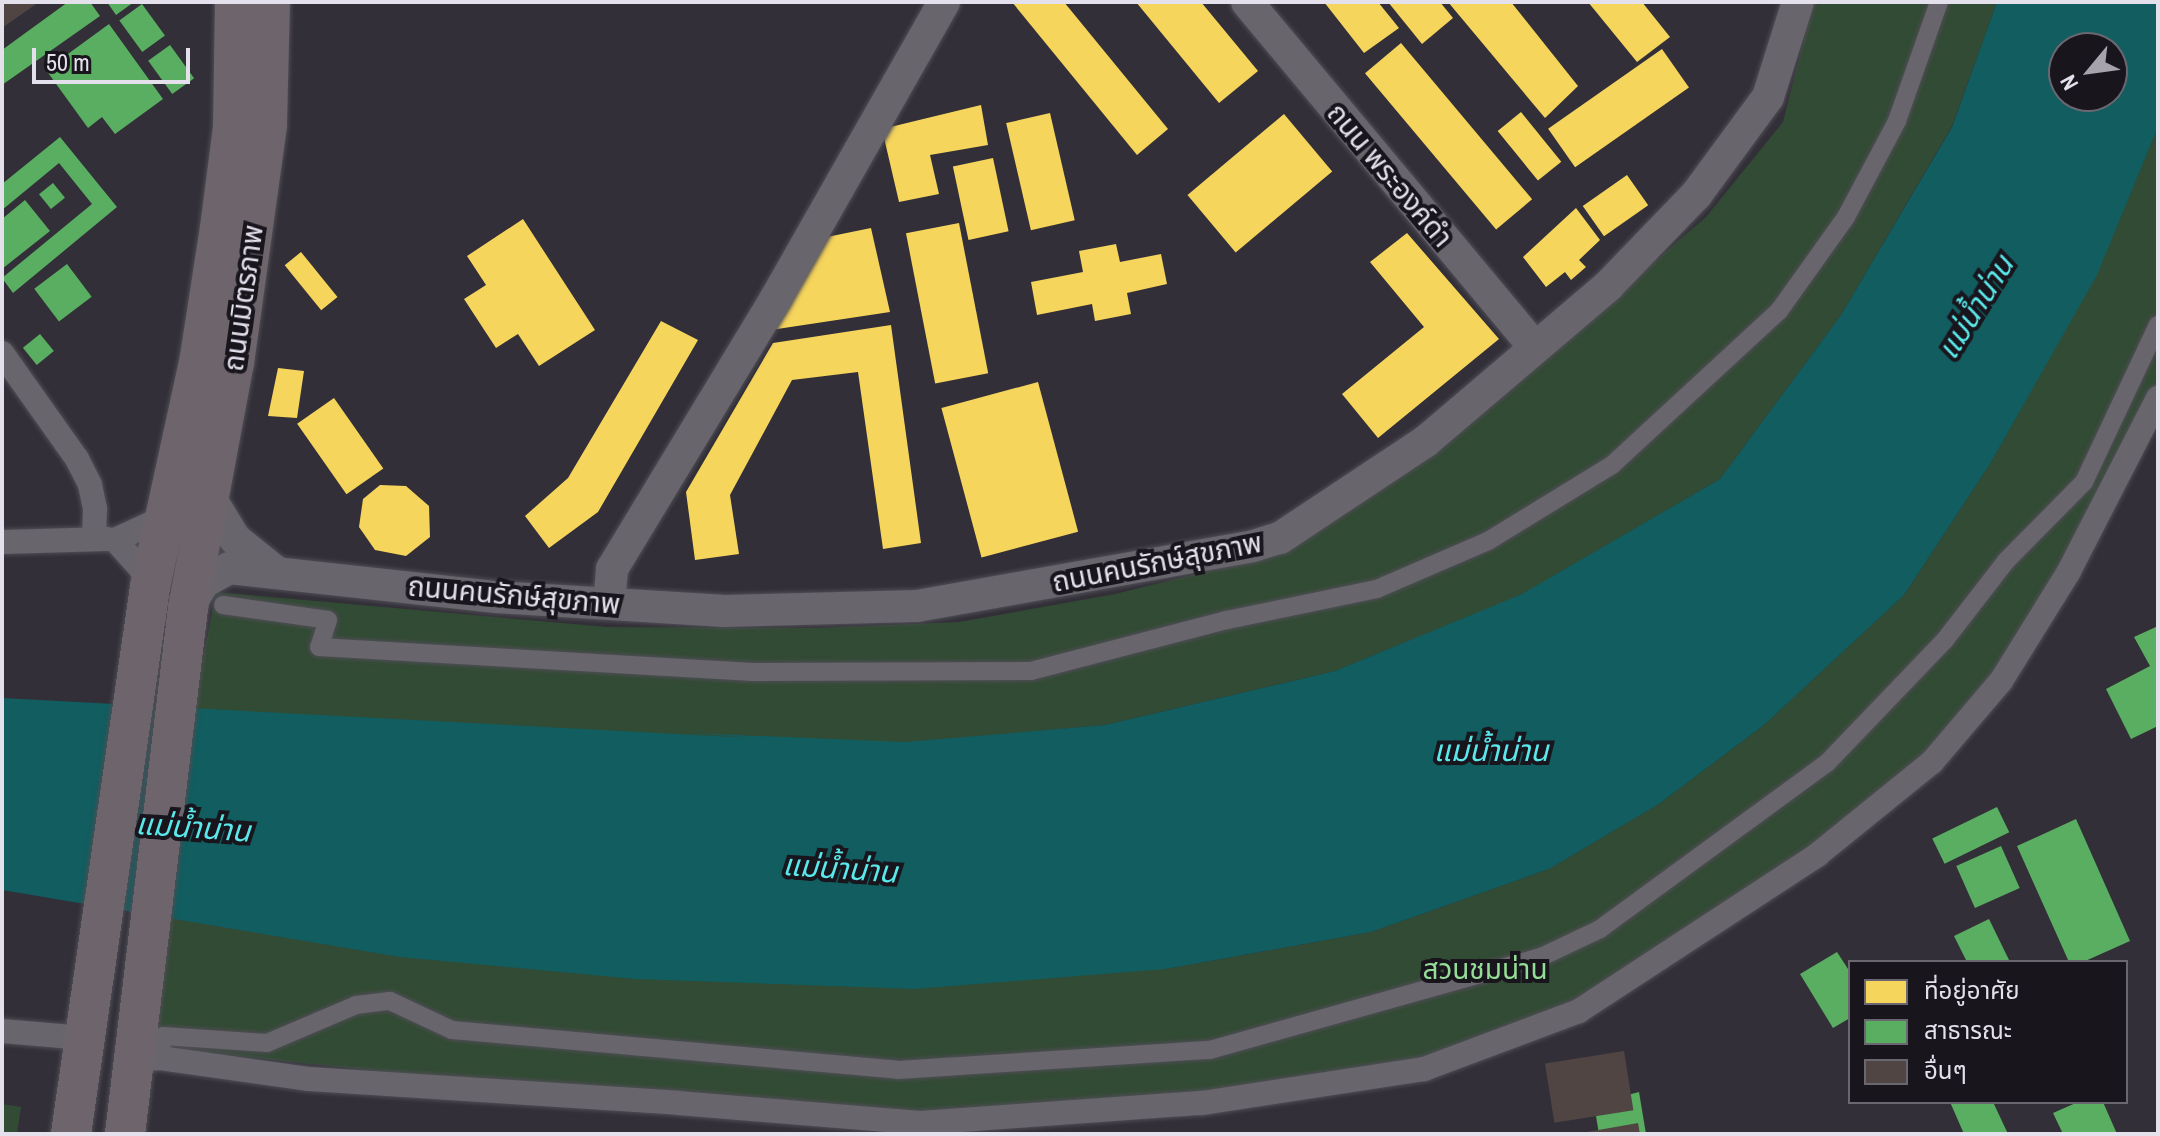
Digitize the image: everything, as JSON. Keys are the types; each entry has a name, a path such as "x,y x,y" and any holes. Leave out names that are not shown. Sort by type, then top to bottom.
{"main road":[{"name":"ถนนมิตรภาพ","path":"71,1134 150,587 200,357 220,228 233,128 235,2"},
{"name":"ถนนมิตรภาพ","path":"125,1134 148,1059 141,1012 201,597 209,496 234,363 267,124 270,2"}],"street":[{"path":"609,604 612,569 776,298 944,2"},
{"name":"ถนน พระองค์ดำ","path":"1247,2 1534,347"},
{"name":"ถนนคนรักษ์สุขภาพ","path":"201,597 229,568 496,597 724,611 917,606 1253,546 1280,538 1321,514 1426,441 1608,286 1696,195 1737,144 1768,97 1798,2"},
{"path":"201,597 328,620 319,647 753,672 1031,671 1227,620 1377,589 1488,541 1612,465 1779,311 1846,217 1897,121 1939,2"},
{"path":"2158,325 2084,482 2006,561 1945,640 1827,763 1600,929 1541,957 1210,1050 898,1070 452,1030 390,1001 356,1005 267,1043 163,1036 148,1059 310,1079 678,1103 920,1123 1202,1103 1424,1069 1579,1011 1817,855 1932,762 2001,681 2068,573 2158,398"},
{"path":"2,353 77,459 90,485 105,539 141,569 150,587"},
{"path":"209,496 235,539 275,571"},
{"path":"2,542 105,539 165,517"},
{"path":"2,1031 85,1029"}],"green space":[{"path":"1813,2 1997,2 1952,126 1841,315 1720,479 1521,595 1335,671 1105,725 874,746 190,725 216,592 607,627 815,628 959,622 1115,594 1277,554 1592,315 1706,217 1783,122"},
{"name":"สวนชมน่าน","path":"2158,127 2158,398 2068,573 1932,762 1579,1011 1409,1072 920,1123 678,1103 149,1047 169,918 1166,969 1371,932 1549,869 1659,804 1764,725 1904,595 1990,464 2096,275"},
{"path":"2,1104 21,1107 17,1134 2,1134"}],"water":[{"name":"แม่น้ำน่าน","path":"1997,2 2158,2 2158,127 2097,275 1990,464 1904,595 1764,725 1659,804 1549,869 1371,932 1166,969 914,989 635,979 400,957 2,890 2,698 753,738 689,733 905,742 1105,725 1335,671 1522,594 1720,479 1841,315 1952,127"}],"building: ที่อยู่อาศัย":[{"path":"1012,2 1064,2 1168,129 1137,155"},
{"path":"1136,2 1201,2 1258,71 1219,103"},
{"path":"1324,2 1378,2 1399,28 1364,53"},
{"path":"1388,2 1440,2 1453,18 1422,44"},
{"path":"1448,2 1511,2 1578,86 1545,118"},
{"path":"1588,2 1642,2 1670,37 1637,62"},
{"path":"1401,43 1532,199 1496,229 1365,73"},
{"path":"1662,49 1689,88 1575,167 1548,129"},
{"path":"981,105 988,145 930,155 939,194 899,202 882,129"},
{"path":"1521,112 1561,162 1538,181 1498,131"},
{"path":"1050,113 1075,220 1031,230 1006,123"},
{"path":"1284,114 1332,171 1236,252 1187,195"},
{"path":"993,158 1009,231 968,240 953,167"},
{"path":"1627,175 1648,205 1604,236 1583,206"},
{"path":"1576,208 1600,240 1579,260 1586,267 1571,280 1565,272 1546,287 1523,257"},
{"path":"523,219 595,330 539,366 518,334 496,348 464,299 486,285 467,256"},
{"path":"959,223 988,373 935,383 906,233"},
{"path":"871,228 890,312 764,331 817,239"},
{"path":"1407,233 1499,339 1378,438 1342,394 1424,327 1370,262"},
{"path":"1116,244 1120,262 1161,254 1167,284 1127,293 1131,314 1095,321 1092,304 1037,315 1031,282 1083,272 1079,251"},
{"path":"301,252 338,297 321,310 285,265"},
{"path":"661,321 698,340 598,512 549,548 525,516 568,478"},
{"path":"891,325 921,543 883,549 858,372 792,380 730,495 739,554 695,560 686,492 773,343"},
{"path":"278,368 304,371 297,418 268,416"},
{"path":"1038,382 1078,532 982,558 941,408"},
{"path":"334,398 383,468 346,494 297,424"},
{"path":"380,485 406,486 429,506 430,537 406,556 375,550 359,527 363,499"}],"building: สาธารณะ":[{"path":"68,2 90,2 100,16 2,85 2,50"},
{"path":"107,2 134,2 116,15"},
{"path":"142,4 165,36 142,52 119,20"},
{"path":"109,24 163,99 115,134 102,117 88,128 46,70"},
{"path":"170,45 194,78 172,94 148,61"},
{"path":"60,137 117,207 13,293 2,278 92,204 59,163 2,210 2,184"},
{"path":"53,183 65,198 51,209 39,194"},
{"path":"25,200 50,231 2,269 2,219"},
{"path":"67,264 92,297 59,321 34,289"},
{"path":"40,334 54,351 37,365 23,348"},
{"path":"2158,626 2158,726 2131,739 2106,689 2150,666 2134,637"},
{"path":"1997,807 2009,832 1945,864 1932,839"},
{"path":"2076,819 2130,941 2087,960 2068,960 2017,846"},
{"path":"2001,846 2020,888 1975,908 1956,866"},
{"path":"1989,919 2009,960 1966,960 1954,936"},
{"path":"1837,952 1848,969 1848,1019 1833,1028 1800,974"},
{"path":"1639,1092 1646,1134 1599,1134 1594,1104"},
{"path":"1951,1104 1994,1104 2008,1134 1964,1134"},
{"path":"2073,1104 2104,1104 2117,1134 2063,1134 2053,1113"}],"building: อื่นๆ":[{"path":"2,2 39,2 2,28"},
{"path":"1624,1051 1633,1110 1554,1123 1545,1064"},
{"path":"1638,1123 1640,1134 1587,1134 1587,1132"}]}
